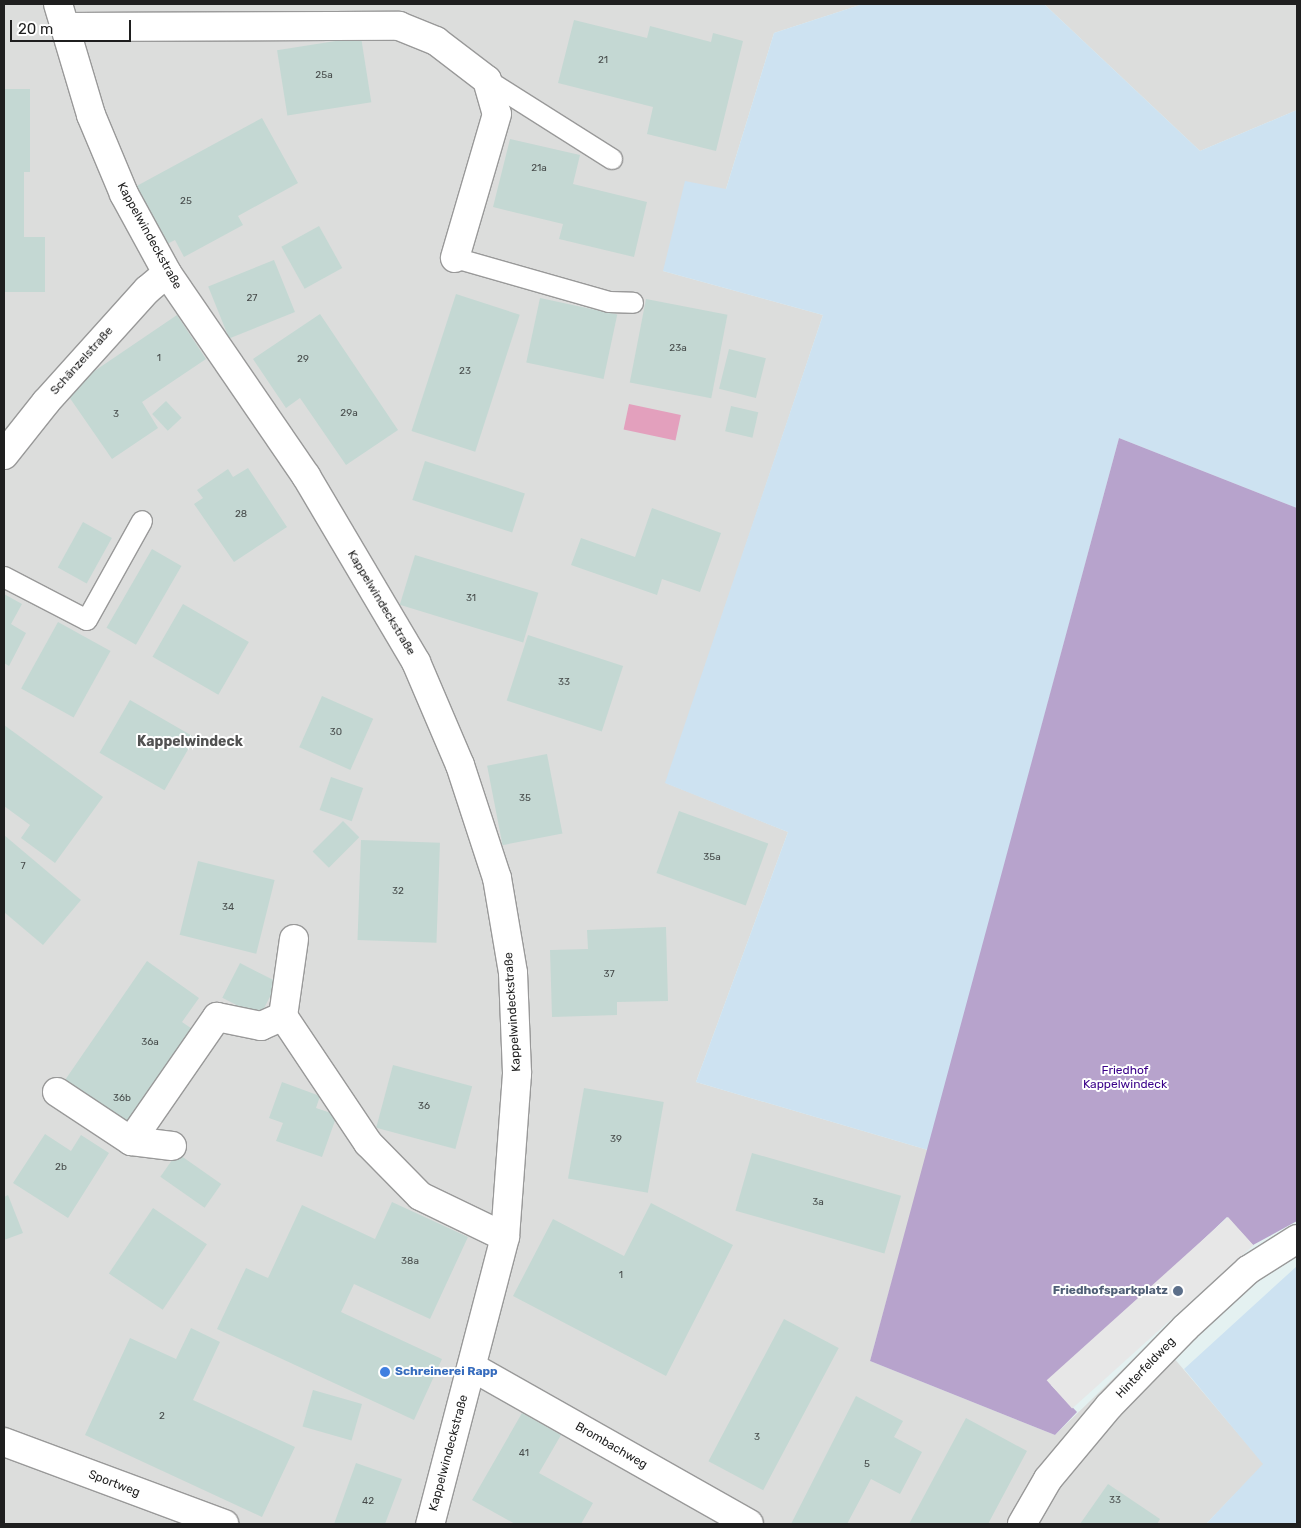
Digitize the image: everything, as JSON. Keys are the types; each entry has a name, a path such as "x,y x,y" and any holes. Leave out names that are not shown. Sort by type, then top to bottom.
{"street":[{"name":"Kappelwindeckstraße","path":"430,1524 505,1237 518,1074 513,973 497,878 460,765 416,662 306,476 167,273 124,194 91,115 62,15 399,26 436,41 487,80"},
{"path":"455,258 497,114 487,80"},
{"name":"Schänzelstraße","path":"4,455 46,402 147,290 167,273"},
{"path":"294,939 283,1016 368,1143 420,1196 505,1237"},
{"path":"131,1141 217,1017 261,1026 283,1016"},
{"path":"57,1092 131,1141 172,1146"},
{"name":"Hinterfeldweg","path":"1022,1524 1048,1479 1109,1406 1185,1328 1248,1270 1297,1239"},
{"name":"Brombachweg","path":"472,1368 749,1524"},
{"name":"Sportweg","path":"4,1442 224,1524"}],"lane":[{"path":"487,80 612,159"},
{"path":"455,258 609,302 633,303"},
{"path":"4,577 87,620 142,521"}],"shaded area":[{"path":"4,4 863,4 774,33 726,189 663,271 823,315 666,783 788,832 696,1082 928,1150 870,1361 1055,1435 1156,1337 1264,1464 1206,1524 4,1524"},
{"path":"863,4 1044,4 1200,151 1297,110 1297,508 1119,438 928,1150 696,1082 788,832 665,783 823,315 663,271 685,181 726,189 774,33"},
{"path":"1044,4 1297,4 1297,110 1200,151"},
{"path":"629,404 681,415 675,440 624,429"},
{"name":"Friedhofsparkplatz","path":"1228,1217 1253,1245 1072,1409 1047,1380"},
{"path":"1297,1266 1297,1524 1206,1524 1263,1464 1184,1369"}],"green space":[{"name":"Friedhof Kappelwindeck","path":"1119,438 1297,508 1297,1221 1253,1245 1227,1217 1051,1385 1077,1412 1055,1435 870,1361"}],"building":[{"path":"574,20 647,38 650,26 711,42 713,33 743,41 716,151 647,134 653,107 558,83"},
{"path":"361,37 371,102 287,115 277,50"},
{"path":"4,89 30,89 30,172 24,172 24,237 45,237 45,292 4,292"},
{"path":"262,118 298,183 238,216 243,225 184,257 175,240 165,245 133,188"},
{"path":"510,139 580,155 573,184 647,202 634,257 559,239 563,224 493,207"},
{"path":"319,226 342,268 305,289 281,247"},
{"path":"274,260 295,312 229,339 208,287"},
{"path":"456,294 520,315 475,452 412,431"},
{"path":"540,298 617,314 604,379 526,363"},
{"path":"646,299 727,315 711,398 630,382"},
{"path":"320,314 398,430 346,465 300,398 286,408 253,359"},
{"path":"177,315 206,359 142,402 158,428 112,459 65,391"},
{"path":"729,349 766,358 756,398 719,389"},
{"path":"166,401 182,418 168,431 152,414"},
{"path":"731,406 758,412 752,438 725,431"},
{"path":"425,461 525,493 512,532 412,500"},
{"path":"248,468 287,527 234,562 194,504 203,498 197,490 228,469 233,477"},
{"path":"652,508 721,533 700,592 662,579 657,595 571,565 581,538 635,557"},
{"path":"83,522 112,538 87,583 58,567"},
{"path":"152,549 181,566 136,645 106,628"},
{"path":"415,555 538,593 523,642 400,605"},
{"path":"4,594 22,604 11,624 26,633 9,666 4,663"},
{"path":"183,604 249,642 218,695 152,657"},
{"path":"58,622 110,651 74,718 21,688"},
{"path":"528,635 623,666 602,732 507,701"},
{"path":"322,696 373,719 350,770 299,747"},
{"path":"130,700 195,738 164,790 100,753"},
{"path":"4,725 103,797 55,863 21,838 30,825 4,806"},
{"path":"547,754 562,834 503,845 487,766"},
{"path":"331,777 363,788 352,821 320,810"},
{"path":"679,811 768,843 746,906 656,873"},
{"path":"343,821 359,837 329,868 313,851"},
{"path":"4,835 81,900 43,945 4,912"},
{"path":"361,840 440,843 436,943 358,940"},
{"path":"198,861 275,880 256,954 180,935"},
{"path":"666,927 668,1001 617,1002 617,1015 552,1017 550,950 588,949 587,930"},
{"path":"147,961 199,998 182,1022 198,1033 131,1130 63,1083"},
{"path":"240,963 277,982 260,1017 222,998"},
{"path":"393,1065 472,1086 455,1149 376,1128"},
{"path":"282,1082 320,1096 316,1108 337,1115 322,1157 276,1141 283,1123 269,1118"},
{"path":"584,1088 664,1102 648,1193 568,1179"},
{"path":"45,1134 71,1151 81,1135 109,1153 68,1218 13,1183"},
{"path":"177,1153 221,1184 205,1208 160,1177"},
{"path":"752,1153 901,1196 884,1253 735,1211"},
{"path":"8,1195 23,1233 4,1240 4,1197"},
{"path":"392,1202 468,1237 430,1319 354,1284 341,1312 442,1359 414,1420 217,1329 246,1268 268,1278 302,1205 375,1239"},
{"path":"651,1203 733,1245 666,1376 513,1296 553,1219 624,1256"},
{"path":"153,1208 207,1244 163,1310 109,1273"},
{"path":"784,1319 839,1348 763,1490 708,1461"},
{"path":"191,1328 220,1342 193,1400 295,1447 262,1517 85,1435 130,1338 176,1359"},
{"path":"313,1390 362,1404 352,1441 303,1427"},
{"path":"856,1396 903,1421 894,1437 922,1452 900,1494 871,1479 847,1524 791,1524"},
{"path":"522,1413 561,1435 539,1473 593,1503 581,1524 515,1524 472,1500"},
{"path":"966,1418 1027,1451 988,1524 909,1524"},
{"path":"356,1463 402,1479 385,1524 334,1524"},
{"path":"1108,1484 1160,1519 1157,1524 1080,1524"}],"place":[{"name":"Friedhofsparkplatz","path":"1178,1291"},
{"name":"Schreinerei Rapp","path":"385,1372"}],"district":[{"name":"Kappelwindeck","path":"190,742"}]}
